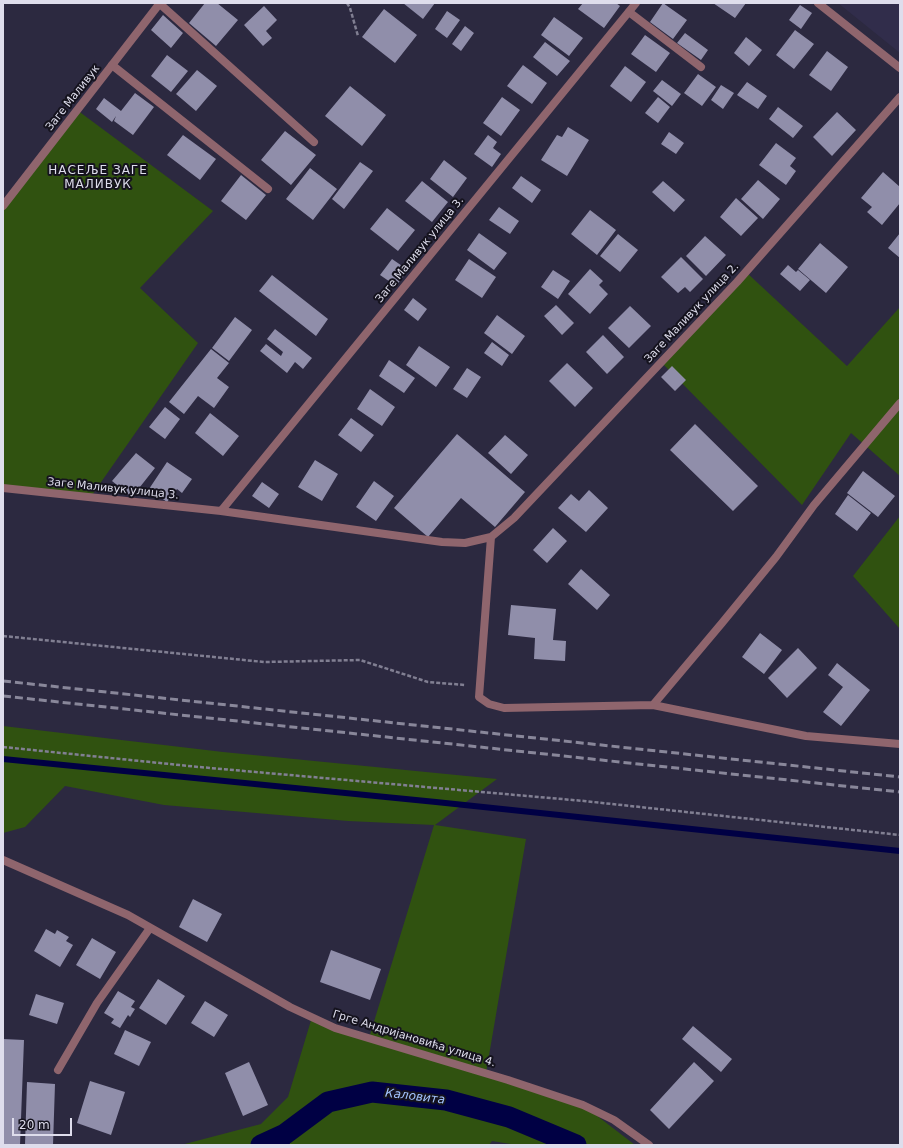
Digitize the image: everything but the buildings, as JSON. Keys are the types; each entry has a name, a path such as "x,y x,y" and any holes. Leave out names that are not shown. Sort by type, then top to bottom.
{"street":[{"path":"160,3 314,142"},
{"name":"Заге Маливук","path":"3,206 160,3"},
{"name":"Заге Маливук улица 3.","path":"221,511 636,3"},
{"path":"818,3 900,68"},
{"path":"629,12 701,67"},
{"path":"112,65 268,189"},
{"name":"Заге Маливук улица 2.","path":"491,537 514,518 737,282 900,96"},
{"path":"653,705 766,569 814,505 900,403"},
{"name":"Заге Маливук улица 3.","path":"3,488 221,511 442,542 465,543 491,537"},
{"path":"491,537 479,697 489,704 504,708 653,705 806,736 900,744"},
{"name":"Грге Андријановића улица 4.","path":"3,860 128,915 290,1008 335,1028 508,1080 583,1105 614,1120 649,1145"},
{"path":"58,1070 97,1003 150,928"}],"path":[{"path":"347,3 350,8 358,36"},
{"path":"3,636 264,662 360,660 428,682 480,687"},
{"path":"3,747 199,767 584,801 900,835"}],"shaded area":[{"path":"838,3 900,3 900,53"}],"green space":[{"path":"77,110 213,211 140,288 198,343 90,498 3,488 3,206"},
{"path":"746,272 847,366 900,307 900,476 851,433 802,505 661,362"},
{"path":"900,516 900,629 853,576"},
{"path":"3,726 223,752 497,779 435,825 526,839 486,1073 583,1105 635,1145 517,1145 492,1141 489,1145 181,1145 261,1124 288,1097 312,1017 369,1038 434,825 348,821 164,805 65,786 25,827 3,833"}],"waterway":[{"path":"3,759 436,802 900,851"},
{"name":"Каловита","path":"261,1145 285,1134 328,1102 372,1092 446,1100 509,1117 576,1145"},
{"path":"285,1134 287,1145"}],"railway":[{"path":"3,681 900,777"},
{"path":"3,696 900,792"}],"district":[{"name":"НАСЕЉЕ ЗАГЕ МАЛИВУК","path":"98,178"}]}
